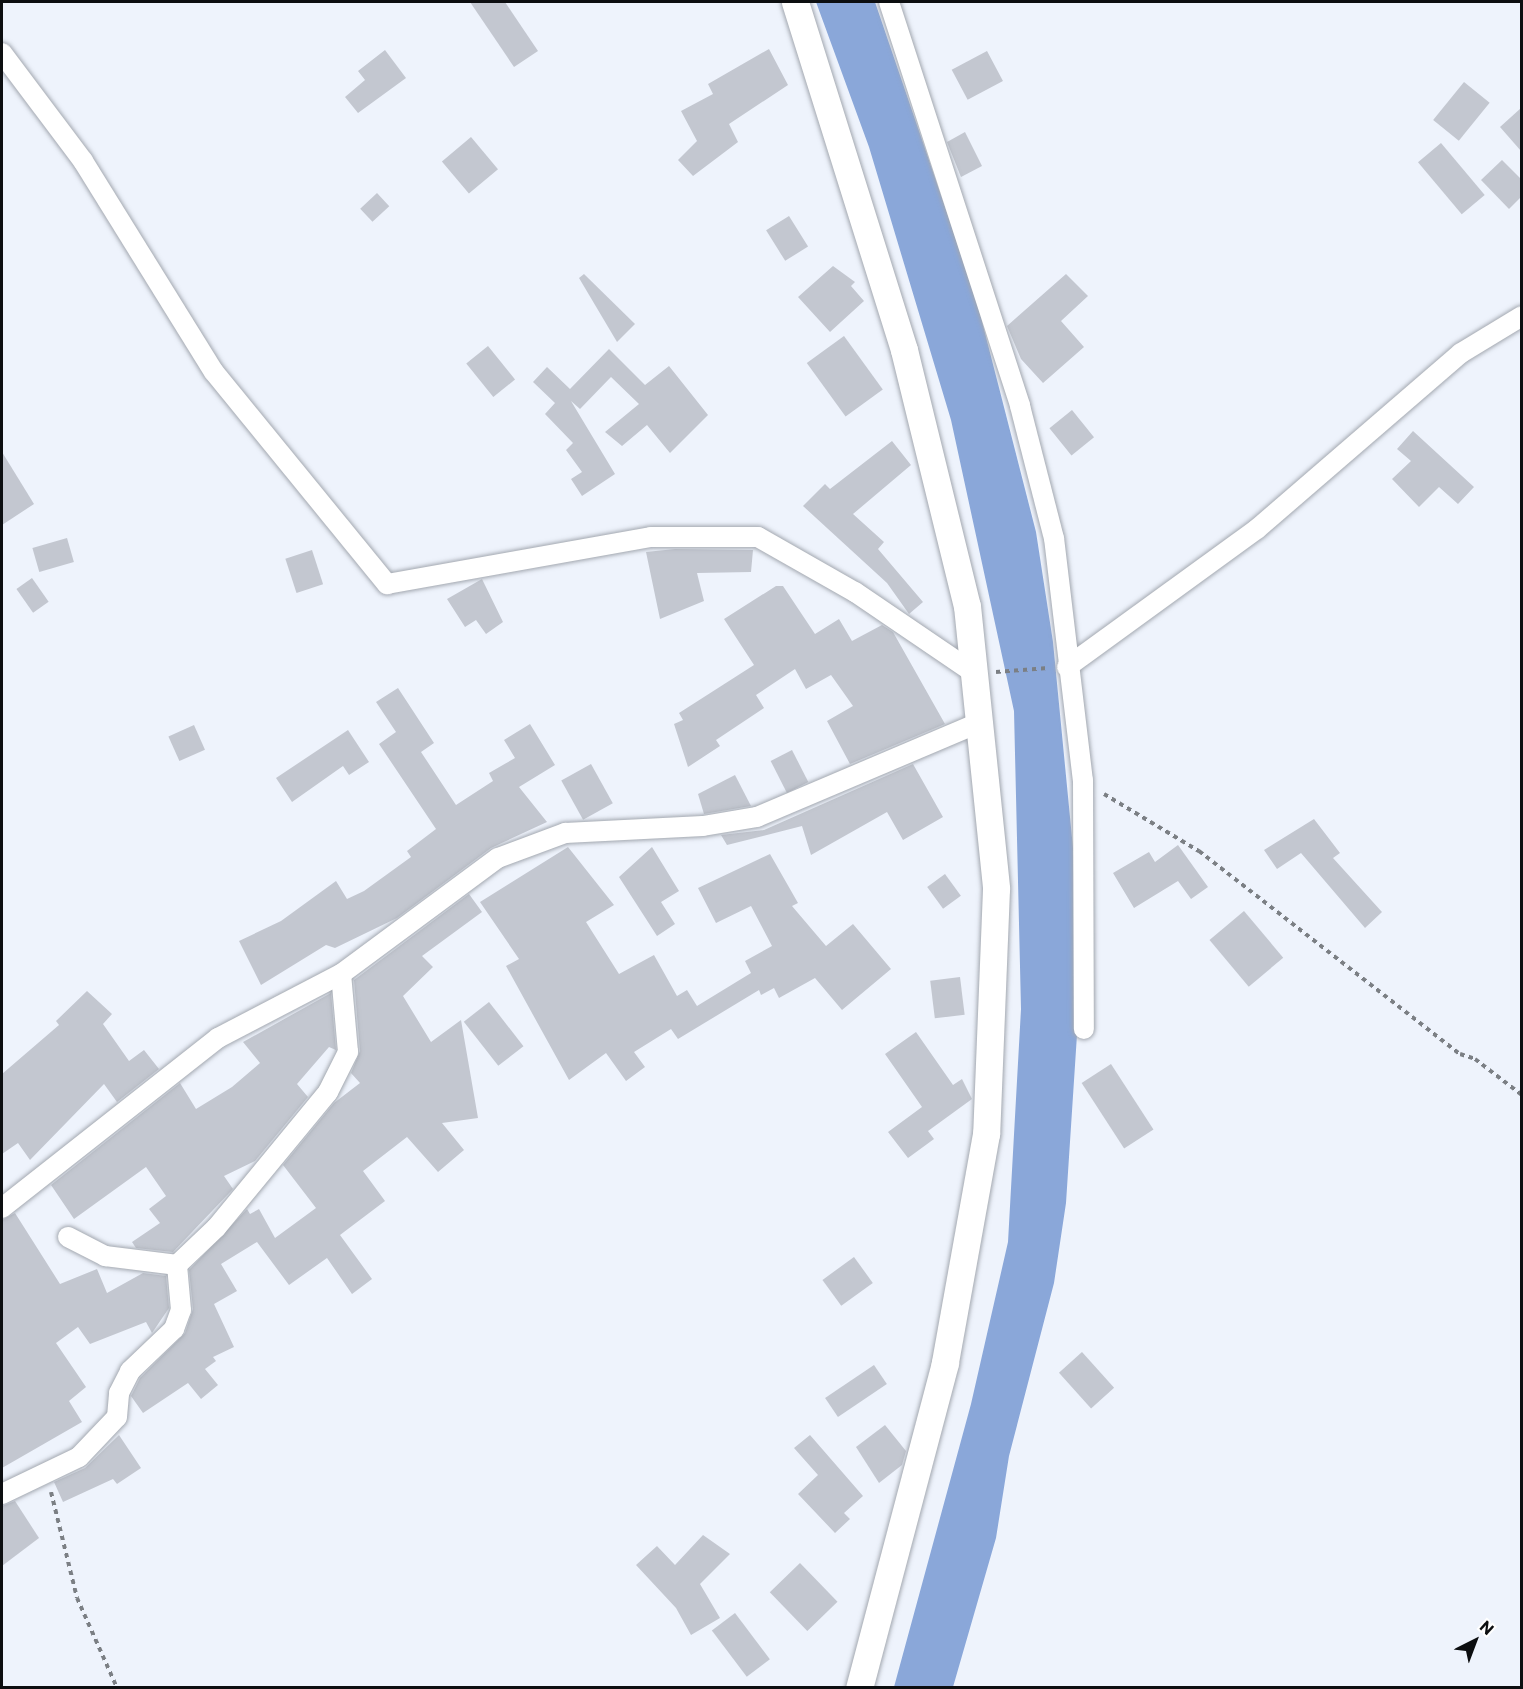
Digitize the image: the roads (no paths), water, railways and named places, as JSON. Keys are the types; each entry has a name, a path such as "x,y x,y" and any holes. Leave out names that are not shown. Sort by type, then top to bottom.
{"main road":[{"path":"795,2 904,350 967,606 996,889 986,1134 945,1363 859,1688"}],"street":[{"path":"889,2 1020,406 1066,606 1067,667 1083,780 1084,1029"},
{"path":"2,53 83,161 214,372 387,584 651,537 758,537 855,592 974,673"},
{"path":"1067,667 1257,529 1461,352 1521,316"},
{"path":"2,1208 218,1038 341,974 498,858 565,833 703,826 757,817 978,723"},
{"path":"177,1265 216,1228 328,1092 348,1052 341,974"},
{"path":"68,1238 105,1256 177,1265"},
{"path":"2,1494 79,1456 117,1417 119,1393 130,1371 174,1329 181,1311 177,1265"}],"water":[{"path":"816,2 875,2 976,298 1036,532 1053,642 1073,848 1079,1004 1066,1203 1054,1283 1009,1456 996,1538 953,1687 894,1687 971,1404 1008,1242 1021,1009 1014,711 951,420 869,147"}]}
